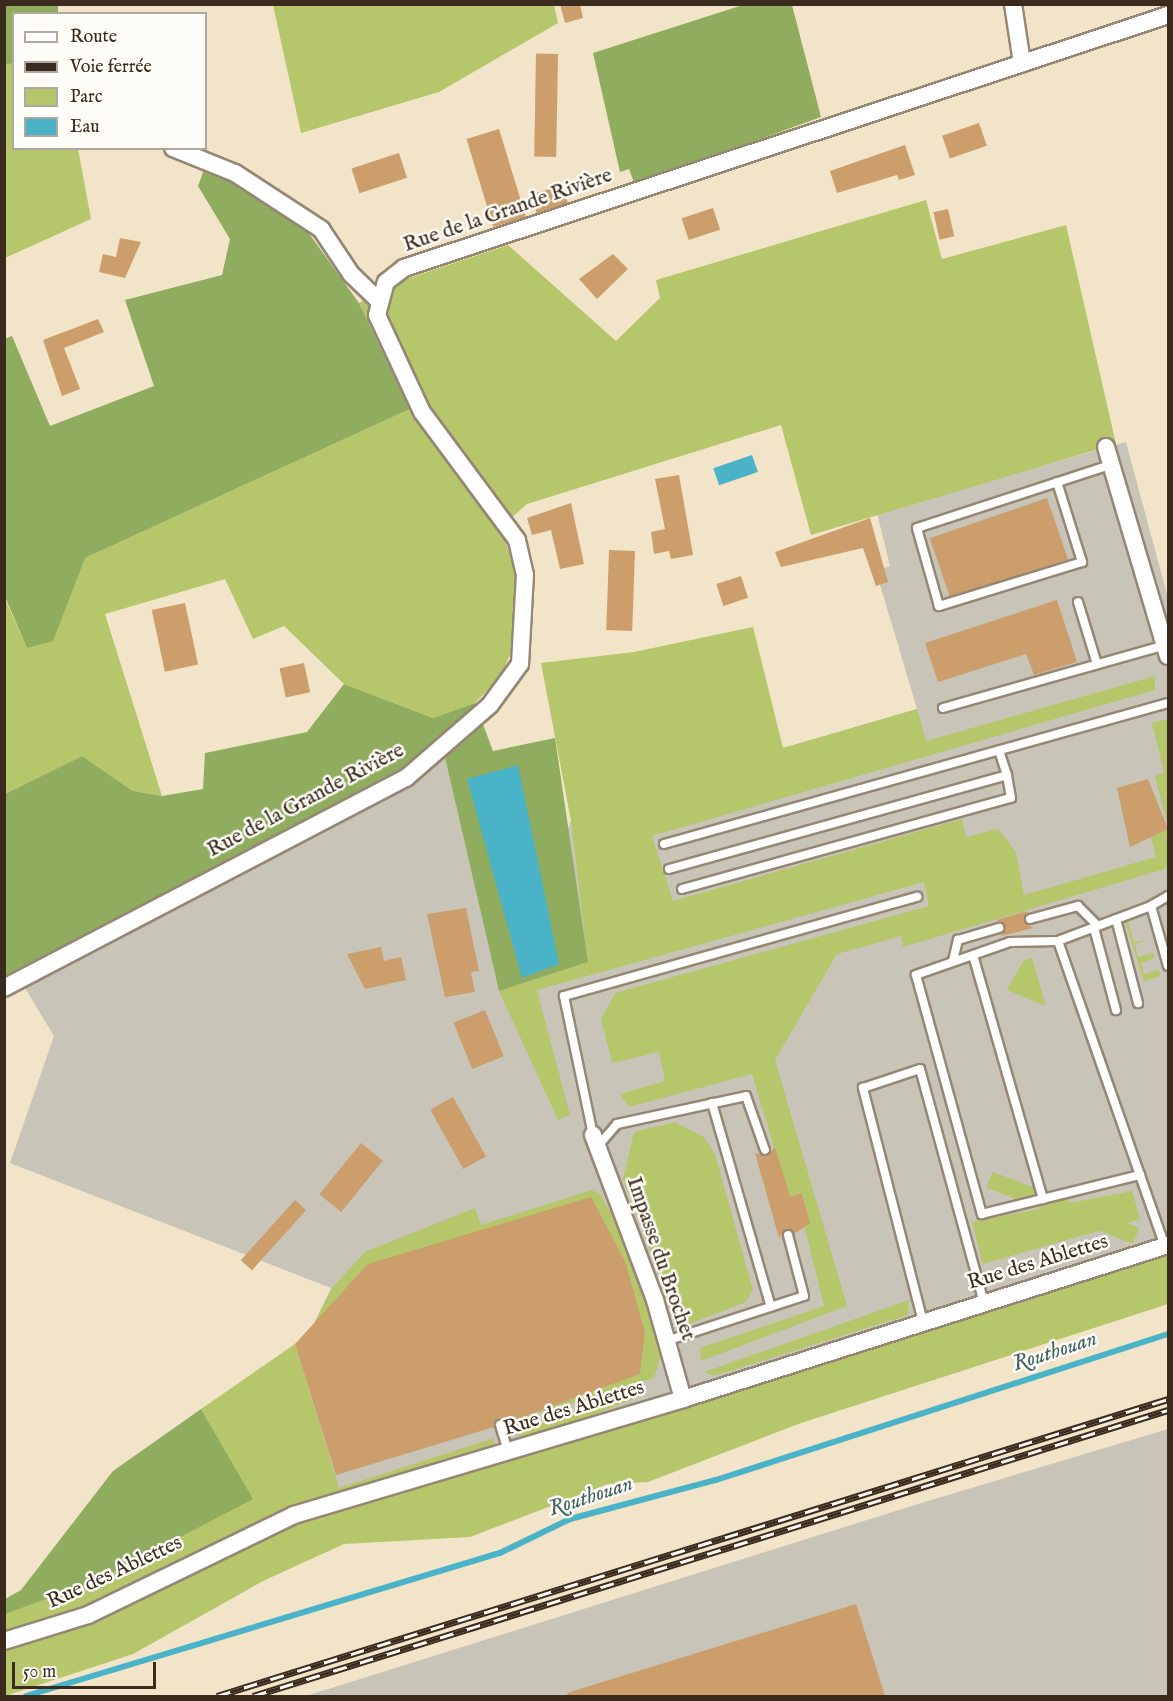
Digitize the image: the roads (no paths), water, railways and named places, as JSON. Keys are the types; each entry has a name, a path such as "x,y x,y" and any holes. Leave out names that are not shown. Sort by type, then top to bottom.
{"street":[{"path":"1013,4 1022,63"},
{"name":"Rue de la Grande Rivière","path":"4,988 406,778 490,705 520,664 525,575 517,540 422,412 383,333 377,299 386,282 404,268 1168,15"},
{"path":"178,150 235,173 312,222 377,299"},
{"path":"1106,447 1167,650"},
{"name":"Impasse du Brochet","path":"595,1141 666,1341 683,1399"},
{"name":"Rue des Ablettes","path":"4,1641 88,1615 294,1515 683,1399 1167,1245"}],"lane":[{"path":"1057,482 1082,562 939,606 917,528 1057,482 1110,465"},
{"path":"1078,602 1097,664"},
{"path":"943,708 1097,664 1167,650"},
{"path":"664,844 1168,703"},
{"path":"682,889 1011,798 999,750"},
{"path":"669,869 1007,775"},
{"path":"1140,1175 982,1214 915,975 1010,942 1058,941 1151,906 1168,896"},
{"path":"765,1150 746,1096 617,1124 595,1141 564,996 917,897"},
{"path":"1030,919 1078,906 1096,927 1116,1010"},
{"path":"1151,906 1168,966"},
{"path":"1116,919 1138,1003"},
{"path":"953,962 958,940 999,928"},
{"path":"1058,941 1167,1245"},
{"path":"973,955 1043,1199"},
{"path":"923,1322 863,1088 920,1069 984,1303"},
{"path":"712,1103 771,1307"},
{"path":"666,1341 804,1296 788,1235"},
{"path":"500,1425 508,1452"}],"water":[{"path":"752,455 758,472 719,485 713,468"},
{"path":"518,765 559,964 522,978 467,779"}],"waterway":[{"name":"Routhouan","path":"26,1696 500,1553 570,1519 716,1480 1168,1334"}],"railway":[{"path":"217,1696 1168,1399"},
{"path":"253,1696 1168,1410"}]}
